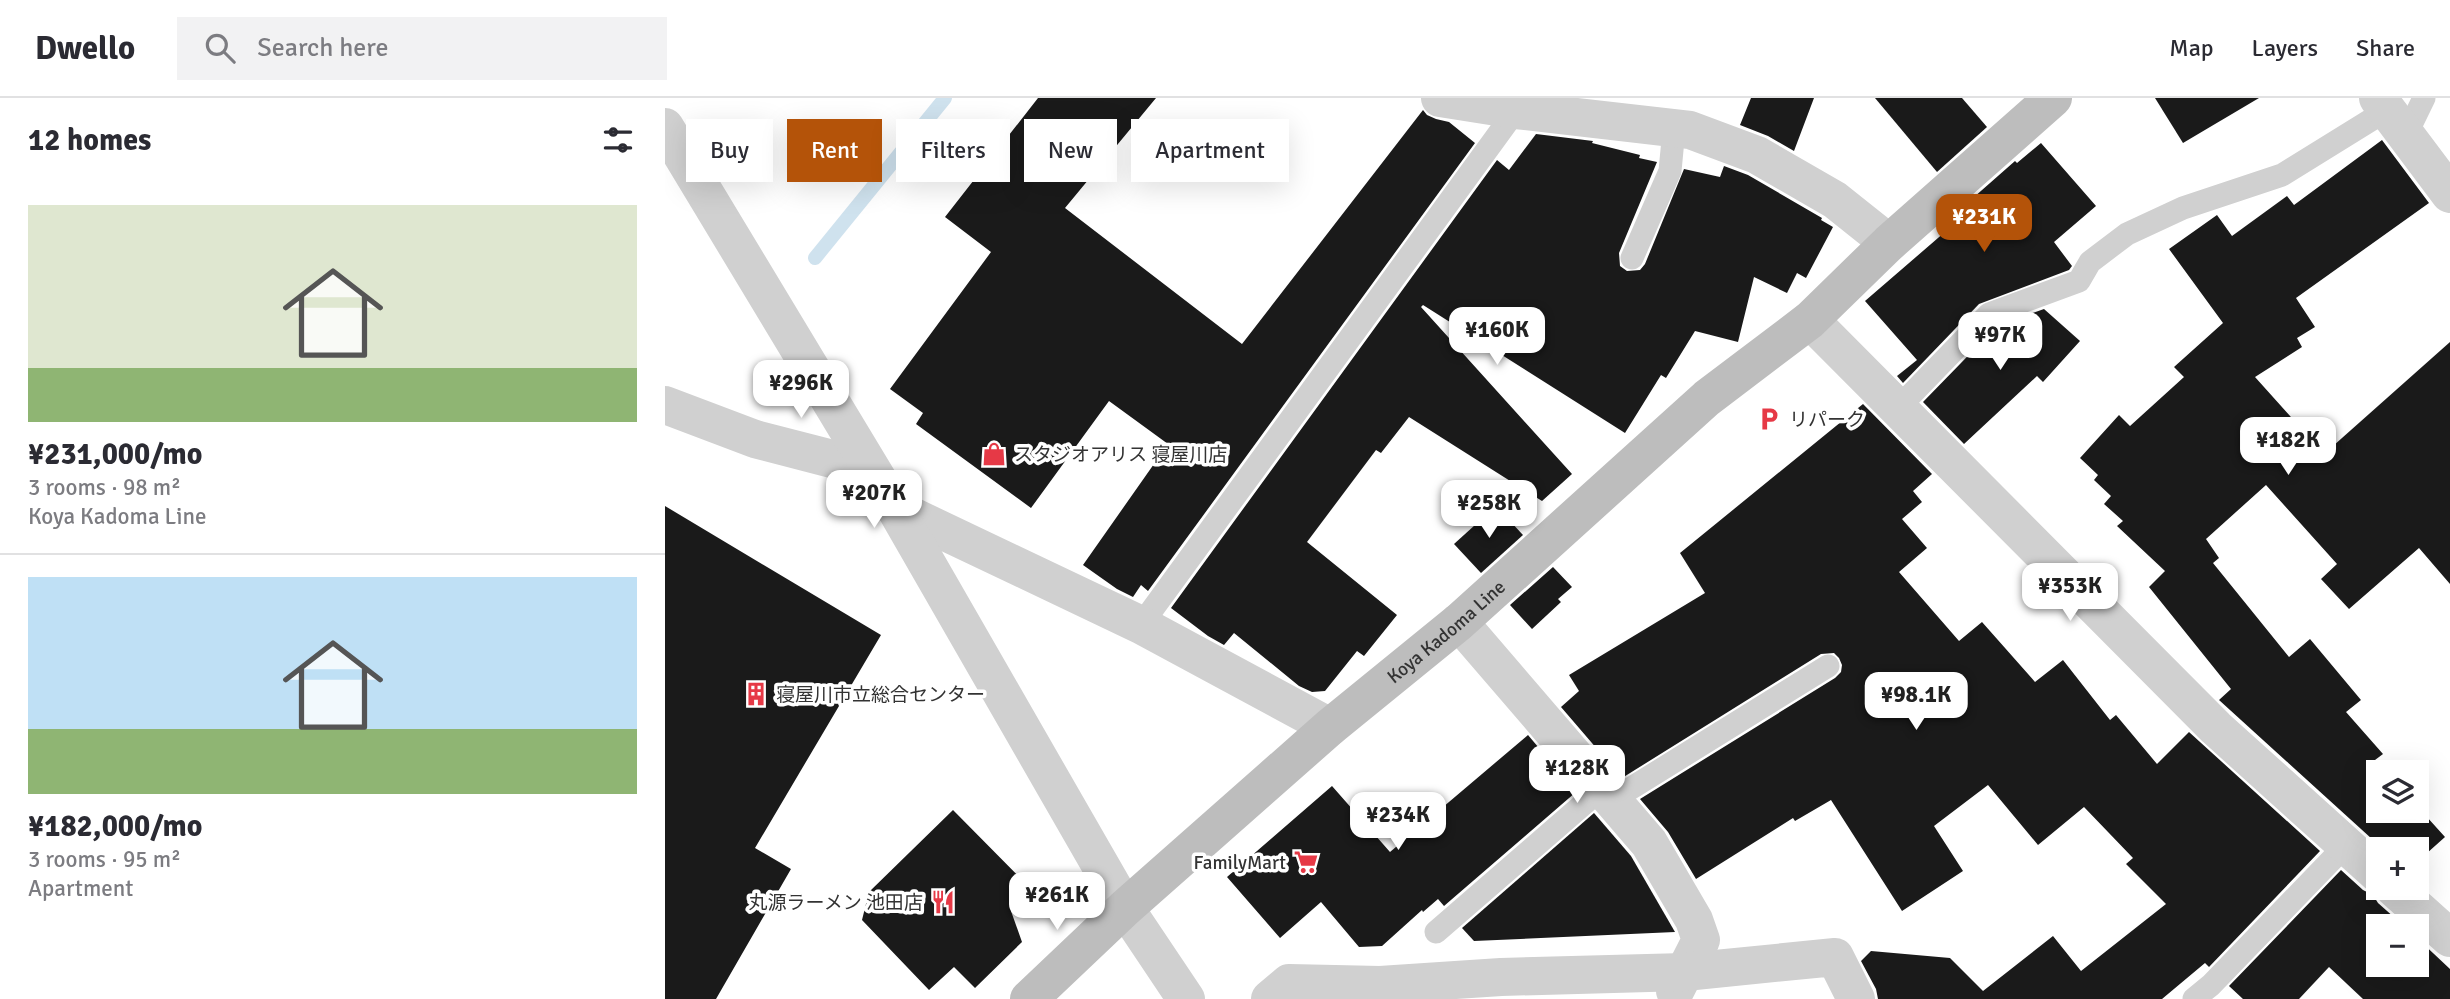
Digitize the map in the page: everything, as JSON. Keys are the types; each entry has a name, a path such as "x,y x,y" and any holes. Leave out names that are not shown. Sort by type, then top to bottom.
{"main road":[{"name":"Koya Kadoma Line","path":"1029,999 1125,908 1330,727 1459,622 1707,398 1810,320 1889,243 2053,98"}],"street":[{"path":"1440,98 1518,104 1690,130 1758,155 1835,200 1889,243"},
{"path":"2390,115 2450,194"},
{"path":"665,128 895,508 1125,908 1186,999"},
{"path":"1810,320 2216,728 2366,863"},
{"path":"665,405 755,439 836,460 895,508 1141,625 1330,727"},
{"path":"1459,622 1649,843 1694,920 1701,940 1678,986"},
{"path":"2408,900 2450,938"},
{"path":"1270,999 1289,983 1380,985 1501,976 1678,986 1835,957 1856,999"}],"lane":[{"path":"1898,408 1989,314 2079,281 2090,262 2127,234 2183,208 2282,174 2424,98"},
{"path":"1141,625 1518,104"},
{"path":"1632,258 1670,171 1674,129"},
{"path":"1436,932 1607,794 1828,666"},
{"path":"2194,999 2211,985 2346,845"}],"building":[{"path":"1038,98 1156,98 1139,119 1131,119 1131,128 1117,145 1117,119 1024,119 1024,182 1087,182 1065,208 1242,344 1423,110 1427,115 1449,122 1475,143 1148,591 1141,585 1133,597 1083,565 1168,444 1109,401 1031,508 916,424 923,413 890,389 991,252 945,217 972,182 1010,182 1010,134"},
{"path":"1751,98 1814,98 1794,151 1768,136 1740,125"},
{"path":"1875,98 1962,98 1987,127 1937,172"},
{"path":"2155,98 2259,98 2183,143"},
{"path":"1536,134 1593,141 1592,143 1657,162 1619,253 1620,266 1627,271 1640,270 1645,264 1684,169 1720,177 1724,166 1748,175 1833,227 1806,278 1797,273 1787,293 1754,277 1738,342 1695,331 1666,378 1661,375 1625,433 1423,305 1421,307 1572,474 1542,501 1409,417 1381,453 1376,450 1307,542 1397,615 1364,656 1357,651 1325,691 1312,692 1299,686 1234,633 1224,645 1171,608 1497,160 1509,170"},
{"path":"2382,140 2429,203 2296,298 2315,327 2297,338 2302,347 2255,377 2324,454 2450,342 2450,584 2419,548 2349,609 2321,579 2337,564 2266,485 2206,539 2219,558 2213,563 2289,657 2310,639 2361,700 2346,712 2383,754 2375,760 2366,760 2366,823 2429,823 2429,819 2445,837 2429,851 2429,837 2370,837 2219,700 2231,689 2149,587 2165,571 2117,526 2123,521 2104,504 2111,496 2094,480 2098,475 2080,458 2119,415 2130,426 2184,377 2174,367 2223,323 2169,249 2217,215 2232,236 2287,196 2294,205"},
{"path":"2041,143 2096,206 2054,242 2072,266 2069,270 1979,304 1903,383 1897,376 1917,360 1865,301 1960,219 1957,215 1965,205 2015,161 2017,163"},
{"path":"2044,309 2080,341 2043,382 2037,376 1964,444 1923,402 1997,326"},
{"path":"1863,404 1932,474 1913,491 1922,502 1902,519 1927,548 1899,572 1959,641 1982,622 2035,682 2063,660 2110,720 2116,715 2157,764 2189,732 2320,851 2209,967 2205,963 2162,999 1878,999 1876,989 1861,961 1871,951 1950,958 1983,991 2053,936 2081,971 2166,904 2126,864 2133,858 2084,807 2038,845 1988,785 1934,826 1963,871 1902,911 1831,800 1795,821 1793,818 1696,879 1668,832 1640,799 1835,678 1841,672 1842,665 1834,653 1821,654 1622,778 1561,707 1579,691 1569,675 1705,593 1680,553"},
{"name":"寝屋川市立総合センター","path":"665,506 881,635 755,848 791,869 716,999 665,999"},
{"path":"1496,506 1523,535 1481,573 1454,544"},
{"path":"1553,567 1572,587 1558,599 1561,602 1532,629 1510,605"},
{"path":"1528,735 1576,792 1444,906 1438,899 1382,946 1359,947 1321,902 1280,938 1227,877 1332,786 1390,852"},
{"name":"丸源ラーメン 池田店","path":"953,810 1032,890 1011,911 1022,942 975,988 954,967 929,990 862,920 869,892"},
{"path":"1594,813 1631,856 1675,932 1474,941 1462,928"},
{"path":"2341,870 2366,892 2366,900 2376,900 2390,914 2366,914 2366,977 2429,977 2429,949 2450,969 2450,999 2363,999 2329,967 2299,999 2243,999 2229,986"}],"waterway":[{"path":"815,258 945,98"}],"place":[{"name":"リパーク","path":"1769,419"},
{"name":"スタジオアリス 寝屋川店","path":"994,454"},
{"name":"寝屋川市立総合センター","path":"756,694"},
{"name":"FamilyMart","path":"1306,862"},
{"name":"丸源ラーメン 池田店","path":"943,902"}]}
